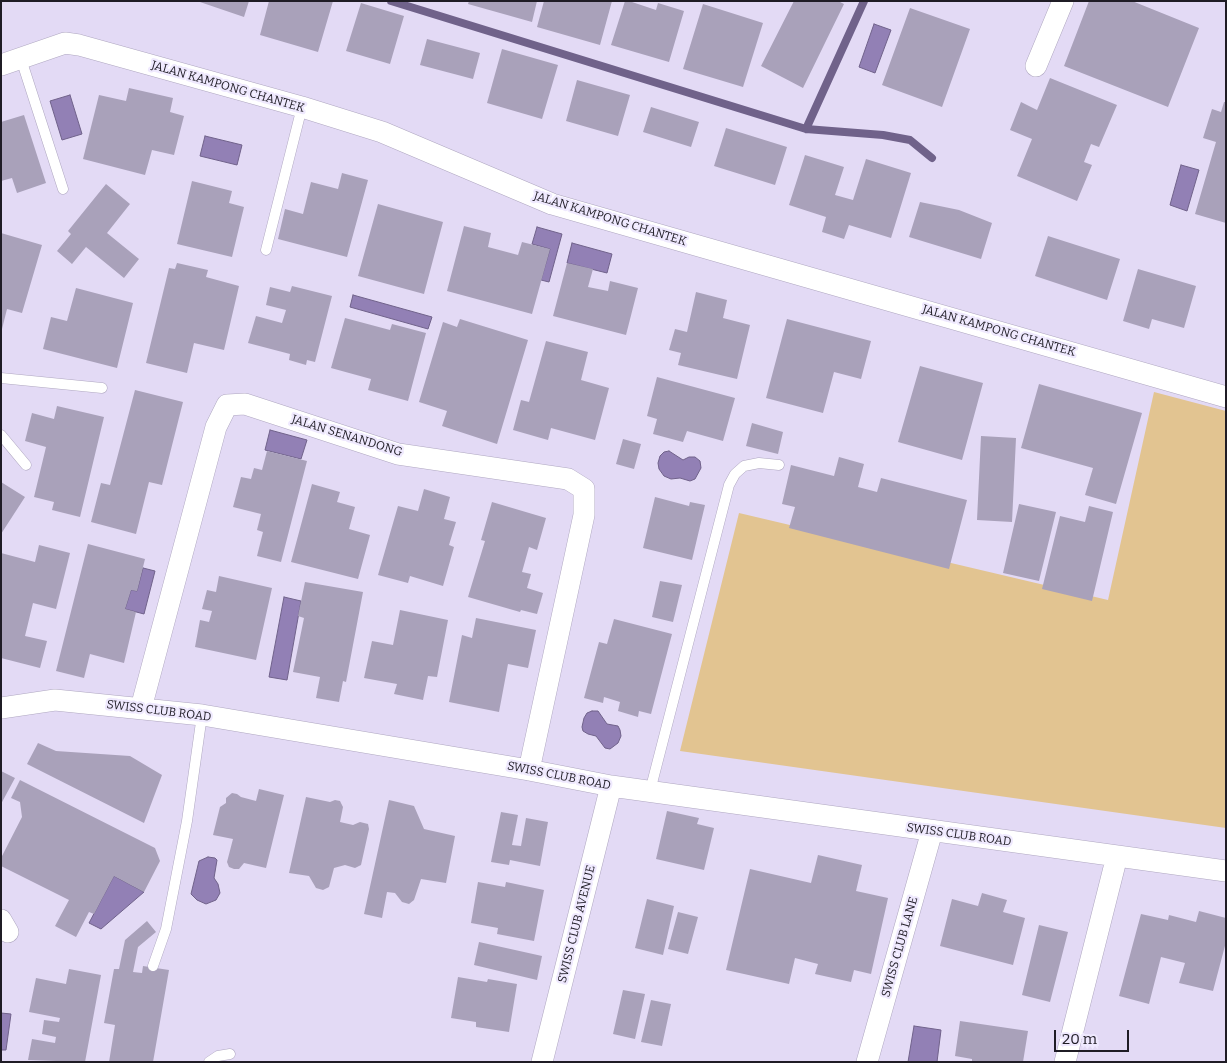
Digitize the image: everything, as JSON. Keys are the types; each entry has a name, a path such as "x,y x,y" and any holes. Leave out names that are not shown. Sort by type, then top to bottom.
{"street":[{"path":"1036,66 1063,1"},
{"name":"JALAN KAMPONG CHANTEK","path":"11,62 65,43 79,45 302,107 382,132 552,204 1226,397"},
{"name":"JALAN SENANDONG","path":"141,708 216,427 227,405 245,404 398,454 568,479 584,490 584,515 529,770"},
{"name":"SWISS CLUB ROAD","path":"1,708 55,700 202,716 529,770 611,786 1226,871"},
{"name":"SWISS CLUB AVENUE","path":"542,1062 611,786"},
{"name":"SWISS CLUB LANE","path":"868,1062 932,831"},
{"path":"1065,1062 1117,856"}],"lane":[{"path":"11,62 63,189"},
{"path":"266,250 302,107"},
{"path":"1,378 102,388"},
{"path":"1,435 26,464"},
{"path":"650,791 729,486 735,474 744,466 759,463 779,465"},
{"path":"153,966 166,929 182,848 202,716"},
{"path":"209,1062 218,1056 230,1054"}],"shaded area":[{"path":"874,24 891,30 875,73 859,67"},
{"path":"70,95 82,134 62,140 50,101"},
{"path":"205,136 242,145 237,165 200,156"},
{"path":"1181,165 1199,170 1187,211 1170,205"},
{"path":"537,227 562,234 549,282 541,280 550,249 532,244"},
{"path":"572,243 612,254 607,273 567,263"},
{"path":"353,295 432,317 428,329 350,307"},
{"path":"1154,392 1226,411 1226,828 680,751 739,513 1108,600"},
{"path":"270,430 307,440 301,459 265,450"},
{"path":"669,451 683,460 695,457 700,461 701,468 695,479 690,481 680,478 671,479 664,476 659,469 658,463 660,456 664,452"},
{"path":"143,568 155,571 144,614 125,609 131,590 137,591"},
{"path":"284,597 301,601 287,680 269,677"},
{"path":"598,711 607,724 618,726 620,730 621,736 618,743 610,749 605,748 596,736 583,731 584,718 587,713"},
{"path":"208,857 217,860 214,878 220,893 216,900 206,904 197,900 191,894 199,861"},
{"path":"114,876 144,892 101,929 89,923"},
{"path":"1,1013 11,1014 6,1050 1,1050"},
{"path":"914,1026 941,1030 937,1062 908,1062"}],"building":[{"path":"197,1 249,1 244,17"},
{"path":"269,1 333,1 318,52 260,35"},
{"path":"469,1 537,1 532,22 468,4"},
{"path":"544,1 612,1 600,45 537,27"},
{"path":"625,1 656,10 658,3 684,11 669,62 611,45"},
{"path":"794,1 838,1 844,4 803,88 761,66"},
{"path":"1089,1 1132,1 1199,28 1168,107 1064,66"},
{"path":"361,3 404,16 390,64 346,51"},
{"path":"703,4 763,23 743,87 683,69"},
{"path":"910,8 970,29 942,107 882,85"},
{"path":"427,39 480,53 473,79 420,65"},
{"path":"502,49 558,65 542,119 487,103"},
{"path":"1050,78 1117,105 1099,147 1091,144 1084,162 1092,165 1077,201 1017,176 1032,139 1010,130 1021,102 1037,110"},
{"path":"577,80 630,95 618,136 566,121"},
{"path":"129,88 173,98 170,112 184,116 174,155 152,150 145,175 83,159 99,95 126,101"},
{"path":"1224,102 1226,102 1226,223 1195,214 1216,142 1203,138 1212,109 1221,112"},
{"path":"651,107 699,122 691,147 643,132"},
{"path":"24,115 46,183 17,193 12,178 1,181 1,122"},
{"path":"726,128 787,147 775,185 714,166"},
{"path":"805,155 844,167 835,195 853,200 866,159 911,173 891,238 849,225 844,239 822,232 826,217 789,205"},
{"path":"342,173 368,180 347,257 278,239 285,209 303,214 311,182 338,189"},
{"path":"192,181 232,191 229,203 244,207 232,257 177,244"},
{"path":"106,184 130,204 107,233 139,259 124,278 86,247 72,264 57,251 71,234 68,231"},
{"path":"920,202 959,210 992,223 981,259 909,237"},
{"path":"378,204 443,222 424,294 358,276"},
{"path":"464,226 491,233 488,247 518,255 522,242 550,249 532,314 447,291"},
{"path":"1,233 42,245 22,313 7,309 2,329"},
{"path":"1048,236 1120,259 1107,300 1035,276"},
{"path":"177,263 208,270 206,277 239,286 224,350 194,343 187,373 146,363 169,268 175,269"},
{"path":"567,263 593,269 588,287 608,291 610,281 638,288 626,335 553,316"},
{"path":"1138,269 1196,286 1184,328 1152,319 1149,329 1123,321"},
{"path":"292,286 332,296 315,362 307,360 306,365 289,360 290,354 248,343 256,316 282,323 286,310 266,305 270,287 290,292"},
{"path":"76,288 133,303 117,368 43,349 51,317 67,321"},
{"path":"696,292 727,300 723,318 750,325 737,379 678,365 681,353 669,350 675,329 687,332"},
{"path":"345,318 390,330 392,324 426,333 408,401 368,390 371,379 331,368"},
{"path":"460,319 528,340 497,444 442,426 447,411 419,402 443,322 457,327"},
{"path":"787,319 871,341 861,379 834,372 823,413 766,398"},
{"path":"546,341 588,352 581,380 609,388 595,440 551,428 548,440 513,430 521,400 529,402"},
{"path":"920,366 983,383 962,460 898,442"},
{"path":"657,377 735,398 723,441 687,431 683,442 653,434 657,419 647,416"},
{"path":"1039,384 1142,413 1116,504 1085,495 1093,468 1021,448"},
{"path":"135,390 183,402 162,485 149,482 136,534 91,522 101,483 110,485"},
{"path":"57,406 104,417 80,517 52,510 54,502 34,497 46,447 25,441 32,413 54,419"},
{"path":"752,423 783,432 778,454 746,446"},
{"path":"981,436 1016,438 1012,522 977,520"},
{"path":"623,439 641,444 634,469 616,464"},
{"path":"267,451 307,461 281,562 257,556 263,532 257,530 261,514 233,507 241,477 251,479 254,468 262,470"},
{"path":"839,457 864,464 858,487 877,492 881,478 967,500 949,569 789,528 795,507 782,504 791,465 834,476"},
{"path":"1,482 25,497 1,534"},
{"path":"312,484 340,492 337,502 355,507 349,529 370,535 358,579 291,562"},
{"path":"424,489 450,497 444,519 456,522 449,545 454,547 443,586 410,576 408,583 378,575 398,506 418,511"},
{"path":"655,497 689,506 690,502 705,505 692,560 643,548"},
{"path":"492,502 546,518 537,550 529,547 522,572 531,574 527,588 543,593 537,614 521,610 520,612 468,597 485,541 481,540"},
{"path":"1019,504 1056,512 1039,581 1003,573"},
{"path":"1089,506 1113,512 1092,601 1042,589 1060,516 1085,522"},
{"path":"88,544 145,559 137,591 131,590 125,609 136,612 124,663 90,654 84,678 56,671"},
{"path":"39,545 70,553 56,609 33,603 25,636 47,641 40,668 1,658 1,553 35,562"},
{"path":"219,576 272,588 256,660 195,647 200,620 209,622 212,611 202,609 207,590 216,592"},
{"path":"660,581 682,585 673,622 652,617"},
{"path":"305,582 363,592 346,682 343,681 339,702 316,698 320,677 293,672 304,618 298,616"},
{"path":"400,610 448,620 437,677 428,676 423,700 394,694 397,684 364,678 372,641 393,645"},
{"path":"476,618 536,630 528,668 508,664 499,712 449,702 462,635 472,638"},
{"path":"614,619 672,634 651,714 639,711 638,717 618,711 620,702 604,697 603,703 584,698 599,642 607,644"},
{"path":"38,743 56,751 130,756 162,775 144,823 27,764"},
{"path":"1,771 15,778 1,804"},
{"path":"20,780 155,848 160,861 144,892 114,876 94,914 89,912 76,937 55,926 69,900 1,866 1,858 22,817 20,802 11,798"},
{"path":"259,789 284,795 266,868 244,863 239,869 234,869 229,867 227,862 233,839 213,835 220,807 226,803 226,798 232,793 256,801"},
{"path":"306,797 330,802 340,801 343,807 340,822 353,825 360,822 368,824 369,829 361,865 355,868 345,865 334,868 329,887 323,890 316,888 309,876 289,873"},
{"path":"389,800 414,806 424,829 455,836 446,883 421,879 414,900 409,904 402,902 395,893 387,892 382,918 364,914"},
{"path":"667,811 699,818 697,824 714,828 704,870 656,859"},
{"path":"501,812 518,815 512,845 521,846 526,818 548,822 540,866 510,860 509,865 491,862"},
{"path":"818,855 862,865 856,891 888,898 871,974 854,970 851,982 815,974 818,964 795,958 789,984 726,970 750,869 811,883"},
{"path":"478,882 505,887 506,882 544,890 534,941 497,934 498,928 471,923"},
{"path":"982,893 1007,900 1003,912 1025,918 1013,965 940,946 952,899 978,906"},
{"path":"647,899 674,906 663,955 635,948"},
{"path":"1199,911 1226,918 1226,942 1213,991 1179,983 1185,963 1161,957 1149,1004 1119,996 1141,914 1168,920 1169,915 1196,922"},
{"path":"678,912 698,917 688,954 668,949"},
{"path":"147,921 156,932 138,947 133,972 142,973 143,966 169,970 153,1062 109,1062 115,1025 104,1023 114,969 119,969 125,940"},
{"path":"1039,925 1068,932 1050,1002 1022,995"},
{"path":"479,942 542,956 537,980 474,965"},
{"path":"69,969 101,975 85,1062 28,1060 32,1039 55,1043 56,1037 42,1034 44,1020 59,1022 60,1018 29,1012 36,978 66,984"},
{"path":"458,977 487,982 488,979 517,984 509,1032 476,1027 476,1022 451,1018"},
{"path":"623,990 645,994 635,1039 613,1034"},
{"path":"651,1000 671,1004 662,1046 641,1042"},
{"path":"960,1021 1028,1031 1023,1062 972,1062 972,1059 955,1056"}],"waterway":[{"path":"391,1 806,129 883,135 910,140 932,158"},
{"path":"806,129 864,1"}]}
